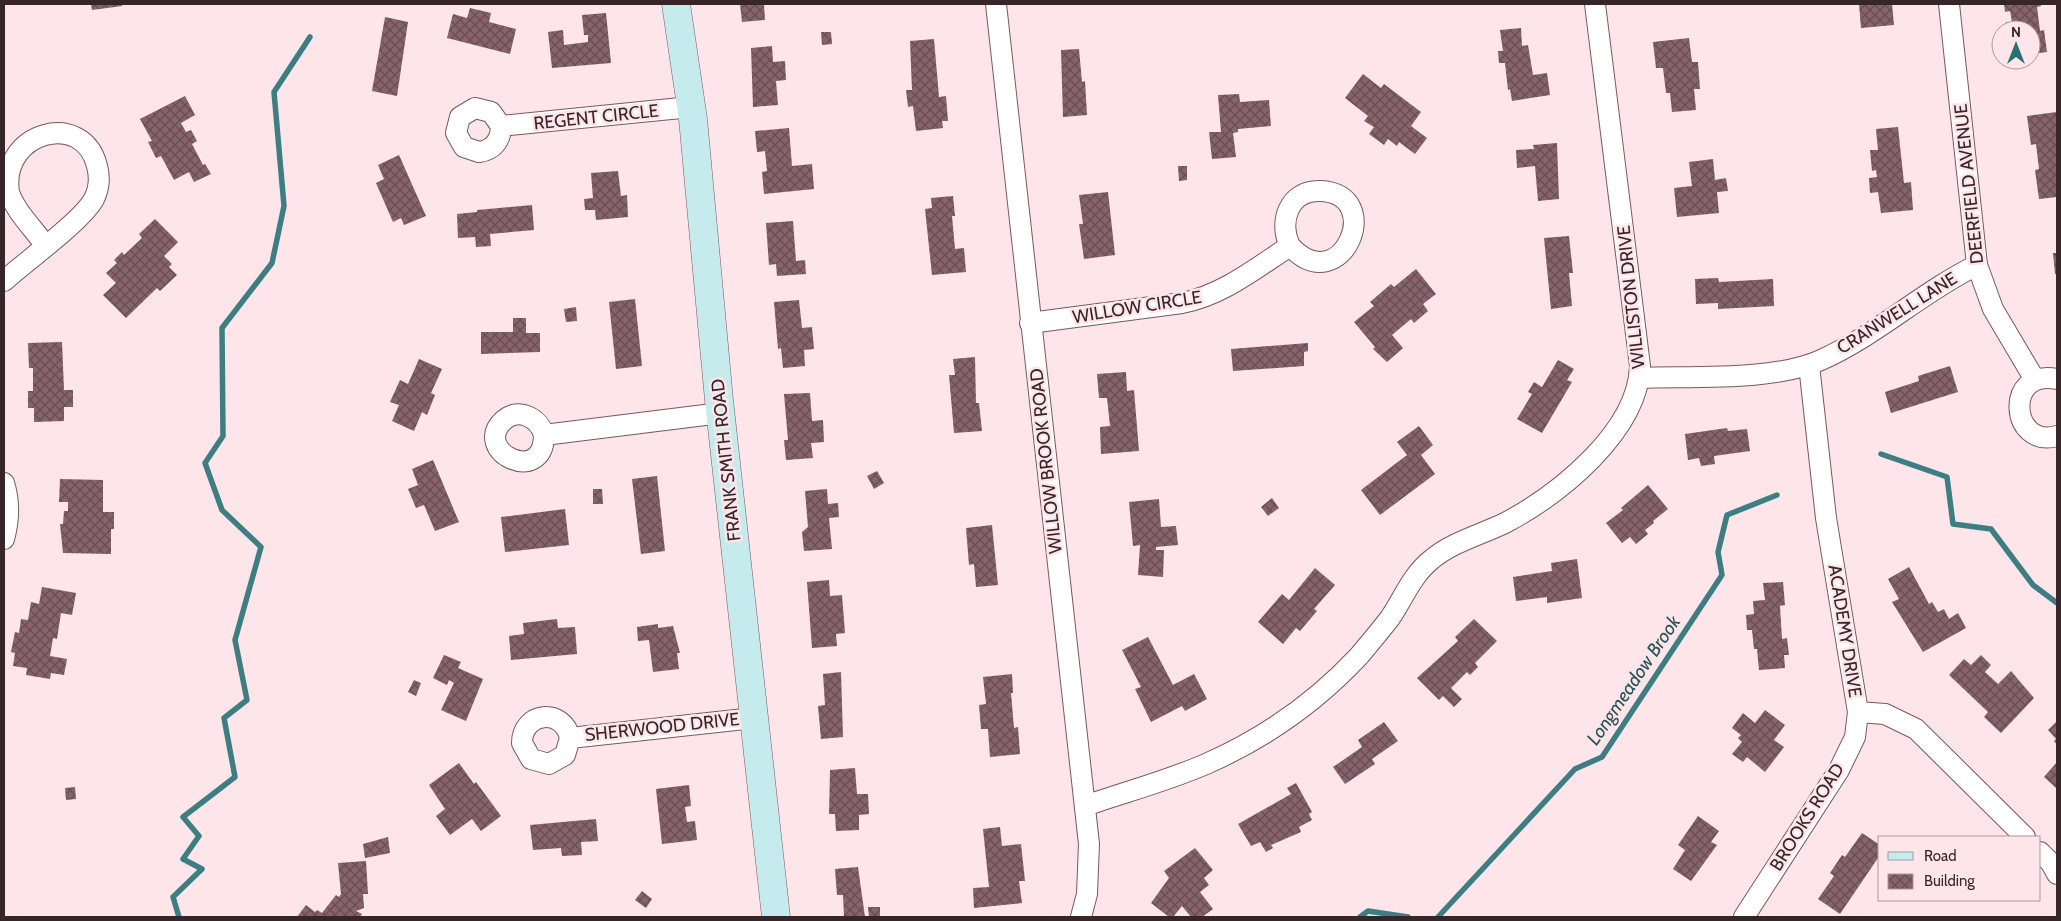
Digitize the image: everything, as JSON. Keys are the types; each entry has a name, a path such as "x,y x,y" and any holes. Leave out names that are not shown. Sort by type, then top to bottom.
{"street":[{"name":"FRANK SMITH ROAD","path":"676,4 691,107 721,413 776,917"},
{"name":"WILLOW BROOK ROAD","path":"996,4 1085,806 1089,863 1087,894 1081,917"},
{"name":"WILLISTON DRIVE","path":"1085,806 1206,764 1264,734 1308,703 1343,672 1375,637 1422,568 1430,560 1450,547 1487,531 1529,509 1554,492 1584,466 1619,423 1636,394 1640,378 1638,343 1595,4"},
{"name":"DEERFIELD AVENUE","path":"1949,4 1977,266 1993,309 2035,380"},
{"name":"REGENT CIRCLE","path":"500,126 691,107"},
{"path":"4,281 46,245 88,207 98,186 98,168 91,152 83,143 61,133 38,135 27,140 11,158 8,170 10,193 46,245"},
{"name":"WILLOW CIRCLE","path":"1030,323 1198,300 1221,291 1290,246"},
{"name":"CRANWELL LANE","path":"1640,378 1775,373 1809,365 1867,336 1947,280 1977,266"},
{"name":"ACADEMY DRIVE","path":"1809,365 1826,518 1858,712 1885,714 1916,728 2024,836"},
{"path":"2057,379 2043,378 2035,380 2024,391 2018,405 2026,427 2039,436 2057,436"},
{"path":"544,434 721,413"},
{"path":"4,483 8,508 8,526 4,539"},
{"name":"BROOKS ROAD","path":"1744,917 1839,770 1855,737 1858,712"},
{"name":"SHERWOOD DRIVE","path":"570,738 754,718"},
{"path":"2041,853 2051,863 2057,874"}],"building":[{"path":"91,4 122,4 122,6 92,10"},
{"path":"740,4 764,4 765,20 742,22"},
{"path":"1859,4 1892,4 1894,25 1861,28"},
{"path":"2004,4 2041,4 2041,6 2037,7 2039,20 2012,20 2010,11 2005,12"},
{"path":"470,8 491,13 489,22 516,29 510,54 447,38 453,14 467,18"},
{"path":"606,13 611,63 552,68 548,32 563,30 564,45 588,42 588,35 584,35 582,15"},
{"path":"385,17 408,22 397,96 372,91"},
{"path":"1521,28 1522,46 1528,45 1533,75 1547,73 1550,95 1512,101 1510,89 1508,90 1505,63 1499,63 1498,51 1503,51 1500,30"},
{"path":"2044,30 2047,52 2041,53 2041,31"},
{"path":"821,32 831,32 832,44 822,45"},
{"path":"1689,38 1692,62 1698,62 1700,89 1694,89 1696,110 1672,112 1670,93 1666,93 1663,68 1656,68 1653,42"},
{"path":"934,39 939,97 946,96 948,121 942,121 943,128 916,131 913,106 908,107 906,90 912,90 910,41"},
{"path":"772,46 773,62 785,61 786,80 776,81 778,105 753,107 751,48"},
{"path":"1079,49 1082,82 1085,81 1087,115 1063,117 1061,50"},
{"path":"1363,74 1381,88 1384,84 1421,112 1411,126 1427,138 1415,154 1399,142 1397,146 1388,139 1384,145 1369,134 1374,127 1364,121 1368,116 1345,98"},
{"path":"1239,94 1240,102 1269,100 1271,126 1238,129 1238,132 1233,133 1236,157 1212,159 1209,132 1221,132 1218,95"},
{"path":"185,96 195,115 181,123 186,132 191,130 197,141 192,144 203,165 205,164 211,174 194,182 189,172 174,180 161,156 156,158 148,142 152,141 140,119"},
{"path":"2057,112 2057,197 2039,199 2035,170 2039,169 2036,144 2031,145 2027,116"},
{"path":"1898,127 1904,183 1911,182 1913,210 1881,213 1878,192 1870,193 1869,178 1877,177 1876,170 1872,171 1870,150 1878,150 1876,129"},
{"path":"789,128 792,166 812,164 814,189 764,194 762,172 767,171 765,151 757,152 755,131"},
{"path":"1557,143 1559,199 1538,201 1535,166 1517,168 1516,150 1534,149 1533,145"},
{"path":"399,155 426,216 404,225 401,218 393,222 376,183 384,179 378,165"},
{"path":"1713,159 1715,180 1726,178 1728,191 1717,192 1719,213 1677,217 1674,188 1692,186 1689,162"},
{"path":"1178,166 1187,166 1187,180 1179,181"},
{"path":"618,171 621,196 627,195 628,217 596,220 595,210 585,210 584,199 593,198 591,173"},
{"path":"1108,192 1115,255 1084,259 1079,224 1083,224 1079,195"},
{"path":"953,196 955,216 952,216 955,249 964,248 966,272 932,275 925,209 932,208 931,198"},
{"path":"532,205 534,230 490,234 491,246 476,247 475,237 458,238 457,214 477,212 477,210"},
{"path":"155,219 178,242 164,256 172,264 169,267 177,275 160,291 157,288 126,318 103,295 116,283 106,273 117,263 114,260 122,252 124,255 142,238 139,234"},
{"path":"793,221 796,261 805,260 806,274 777,276 776,264 769,265 766,223"},
{"path":"1569,236 1573,273 1569,273 1572,306 1551,309 1544,238"},
{"path":"2053,253 2057,253 2057,274 2055,274"},
{"path":"1416,269 1436,294 1423,304 1428,311 1414,323 1411,319 1392,335 1403,348 1387,362 1373,349 1375,347 1354,322 1374,306 1370,302 1391,284 1394,287"},
{"path":"1718,278 1719,282 1773,279 1774,306 1718,309 1718,303 1696,304 1695,279"},
{"path":"635,299 642,366 616,369 609,302"},
{"path":"799,300 802,328 812,327 814,349 804,350 805,366 783,368 781,348 778,349 774,302"},
{"path":"576,307 577,321 566,322 564,309"},
{"path":"513,318 526,318 526,333 540,333 540,352 481,354 481,332 513,332"},
{"path":"62,342 64,390 73,390 73,407 64,407 64,421 34,422 34,408 28,408 28,391 33,391 33,368 29,368 28,343"},
{"path":"1308,343 1308,351 1304,352 1304,366 1233,371 1231,349"},
{"path":"975,357 976,403 979,403 982,431 954,433 949,375 955,375 953,359"},
{"path":"419,359 442,369 431,393 435,395 427,415 422,412 414,431 392,421 399,405 390,402 400,380 408,384"},
{"path":"1558,360 1574,369 1567,380 1572,382 1542,433 1517,419 1532,394 1528,392 1534,382 1542,387"},
{"path":"1950,366 1958,392 1891,413 1885,392 1919,381 1918,376"},
{"path":"1126,372 1127,391 1134,390 1139,451 1101,454 1100,427 1110,426 1107,398 1099,398 1097,374"},
{"path":"810,393 812,421 823,420 824,442 811,443 813,458 786,460 784,440 788,440 784,394"},
{"path":"1419,426 1433,445 1421,455 1435,474 1380,515 1361,490 1407,455 1397,442"},
{"path":"1727,428 1728,431 1747,429 1750,451 1714,456 1715,464 1701,466 1699,458 1688,460 1685,434"},
{"path":"433,460 459,522 435,531 424,505 416,508 408,489 418,485 412,469"},
{"path":"877,471 884,483 874,489 867,476"},
{"path":"657,476 665,551 641,554 632,479"},
{"path":"60,479 103,480 103,512 114,512 114,529 111,529 111,554 63,553 60,524 63,524 64,511 68,511 68,502 59,502"},
{"path":"1648,485 1668,509 1653,521 1654,523 1645,530 1648,534 1636,544 1630,537 1622,543 1606,523 1623,510 1621,508"},
{"path":"593,489 602,489 603,504 593,504"},
{"path":"827,489 828,504 838,503 839,517 829,518 832,549 804,551 802,532 808,527 805,491"},
{"path":"1272,498 1279,508 1268,516 1261,507"},
{"path":"1159,499 1161,527 1176,526 1178,545 1156,547 1156,550 1164,550 1163,577 1138,575 1140,545 1133,546 1129,502"},
{"path":"565,509 569,545 505,552 501,517"},
{"path":"992,525 998,585 976,587 974,564 969,565 966,528"},
{"path":"1577,559 1582,598 1547,603 1547,597 1516,601 1513,577 1552,571 1551,563"},
{"path":"1909,567 1929,604 1932,602 1938,612 1944,609 1949,619 1958,613 1966,628 1923,652 1892,602 1899,599 1888,579"},
{"path":"1315,568 1335,585 1314,609 1317,611 1300,631 1296,628 1283,644 1258,622 1282,594 1289,600"},
{"path":"829,580 830,596 842,595 845,633 836,634 837,646 812,648 807,582"},
{"path":"1783,582 1785,605 1780,606 1782,639 1787,638 1789,655 1784,655 1785,668 1759,670 1757,649 1754,649 1752,630 1747,630 1746,615 1754,614 1753,601 1765,600 1763,583"},
{"path":"42,587 76,593 72,615 61,613 57,639 53,638 50,656 67,659 64,675 51,673 50,679 26,675 27,668 13,666 15,653 11,652 15,632 19,633 21,619 28,620 31,602 39,604"},
{"path":"557,619 558,628 575,627 577,654 511,660 509,636 524,634 523,623"},
{"path":"1474,619 1497,641 1475,663 1478,667 1470,675 1467,672 1451,688 1462,699 1454,707 1443,696 1439,700 1417,678 1458,641 1455,637"},
{"path":"658,624 658,628 673,626 680,653 677,653 679,669 653,672 649,640 638,641 637,627"},
{"path":"1148,637 1173,685 1194,674 1207,699 1185,711 1182,706 1151,722 1135,689 1141,687 1122,650"},
{"path":"444,655 461,662 458,668 483,679 466,721 441,710 454,683 449,680 447,685 433,678"},
{"path":"1981,655 1991,665 1985,672 1998,684 2011,671 2034,698 2001,733 1984,717 1988,712 1949,675 1964,659 1971,665"},
{"path":"841,672 843,737 821,739 818,706 825,705 823,674"},
{"path":"1012,674 1013,693 1011,693 1014,728 1018,727 1020,754 990,757 988,729 981,729 979,705 986,704 983,677"},
{"path":"414,680 421,683 416,696 408,692"},
{"path":"1765,710 1785,725 1774,740 1784,747 1765,772 1747,757 1743,762 1732,754 1742,742 1738,738 1741,735 1732,728 1743,713 1755,723"},
{"path":"2057,721 2057,745 2054,741 2056,739 2048,730"},
{"path":"1384,722 1398,741 1372,759 1375,764 1345,784 1333,767 1362,747 1358,740"},
{"path":"2057,762 2057,789 2044,777"},
{"path":"459,763 474,784 476,782 501,816 481,831 472,819 450,835 436,816 445,809 429,785"},
{"path":"855,768 857,794 868,794 869,814 859,815 859,830 836,831 835,814 829,814 830,770"},
{"path":"1296,783 1312,812 1309,814 1312,820 1299,827 1301,832 1271,845 1273,848 1266,852 1260,842 1251,846 1238,824 1291,794 1287,788"},
{"path":"689,785 691,806 685,807 687,822 695,821 697,840 662,844 656,789"},
{"path":"75,787 76,799 66,800 65,788"},
{"path":"1698,816 1719,831 1711,842 1717,845 1691,881 1673,869 1685,850 1678,845"},
{"path":"596,819 598,841 581,842 582,855 562,856 561,848 533,850 530,825"},
{"path":"1000,827 1002,846 1021,844 1025,881 1019,881 1022,903 974,908 973,888 989,887 983,829"},
{"path":"1862,833 1878,844 1878,858 1840,914 1818,899 1834,876 1830,873 1842,855 1845,857"},
{"path":"388,837 390,853 365,858 363,844"},
{"path":"1195,848 1213,870 1204,878 1209,885 1200,892 1213,909 1202,917 1191,917 1182,906 1173,917 1169,917 1151,903 1169,878 1164,871"},
{"path":"366,861 368,894 363,894 364,908 356,911 362,914 360,917 297,917 306,905 315,912 317,910 322,913 336,895 339,897 341,894 338,863"},
{"path":"858,867 865,917 844,917 843,895 837,895 835,869"},
{"path":"642,891 652,899 646,908 635,900"},
{"path":"868,907 880,907 880,917 869,917"}],"waterway":[{"path":"179,917 173,897 202,869 183,859 199,836 183,817 235,777 224,718 247,700 235,640 261,547 222,510 205,463 223,436 222,328 272,263 284,206 274,92 310,37"},
{"name":"Longmeadow Brook","path":"1881,454 1947,477 1953,524 1991,529 2033,585 2057,603"},
{"name":"Longmeadow Brook","path":"1438,917 1575,769 1602,757 1722,575 1718,552 1727,515 1777,495"},
{"name":"Longmeadow Brook","path":"1360,917 1368,911 1408,917"}]}
